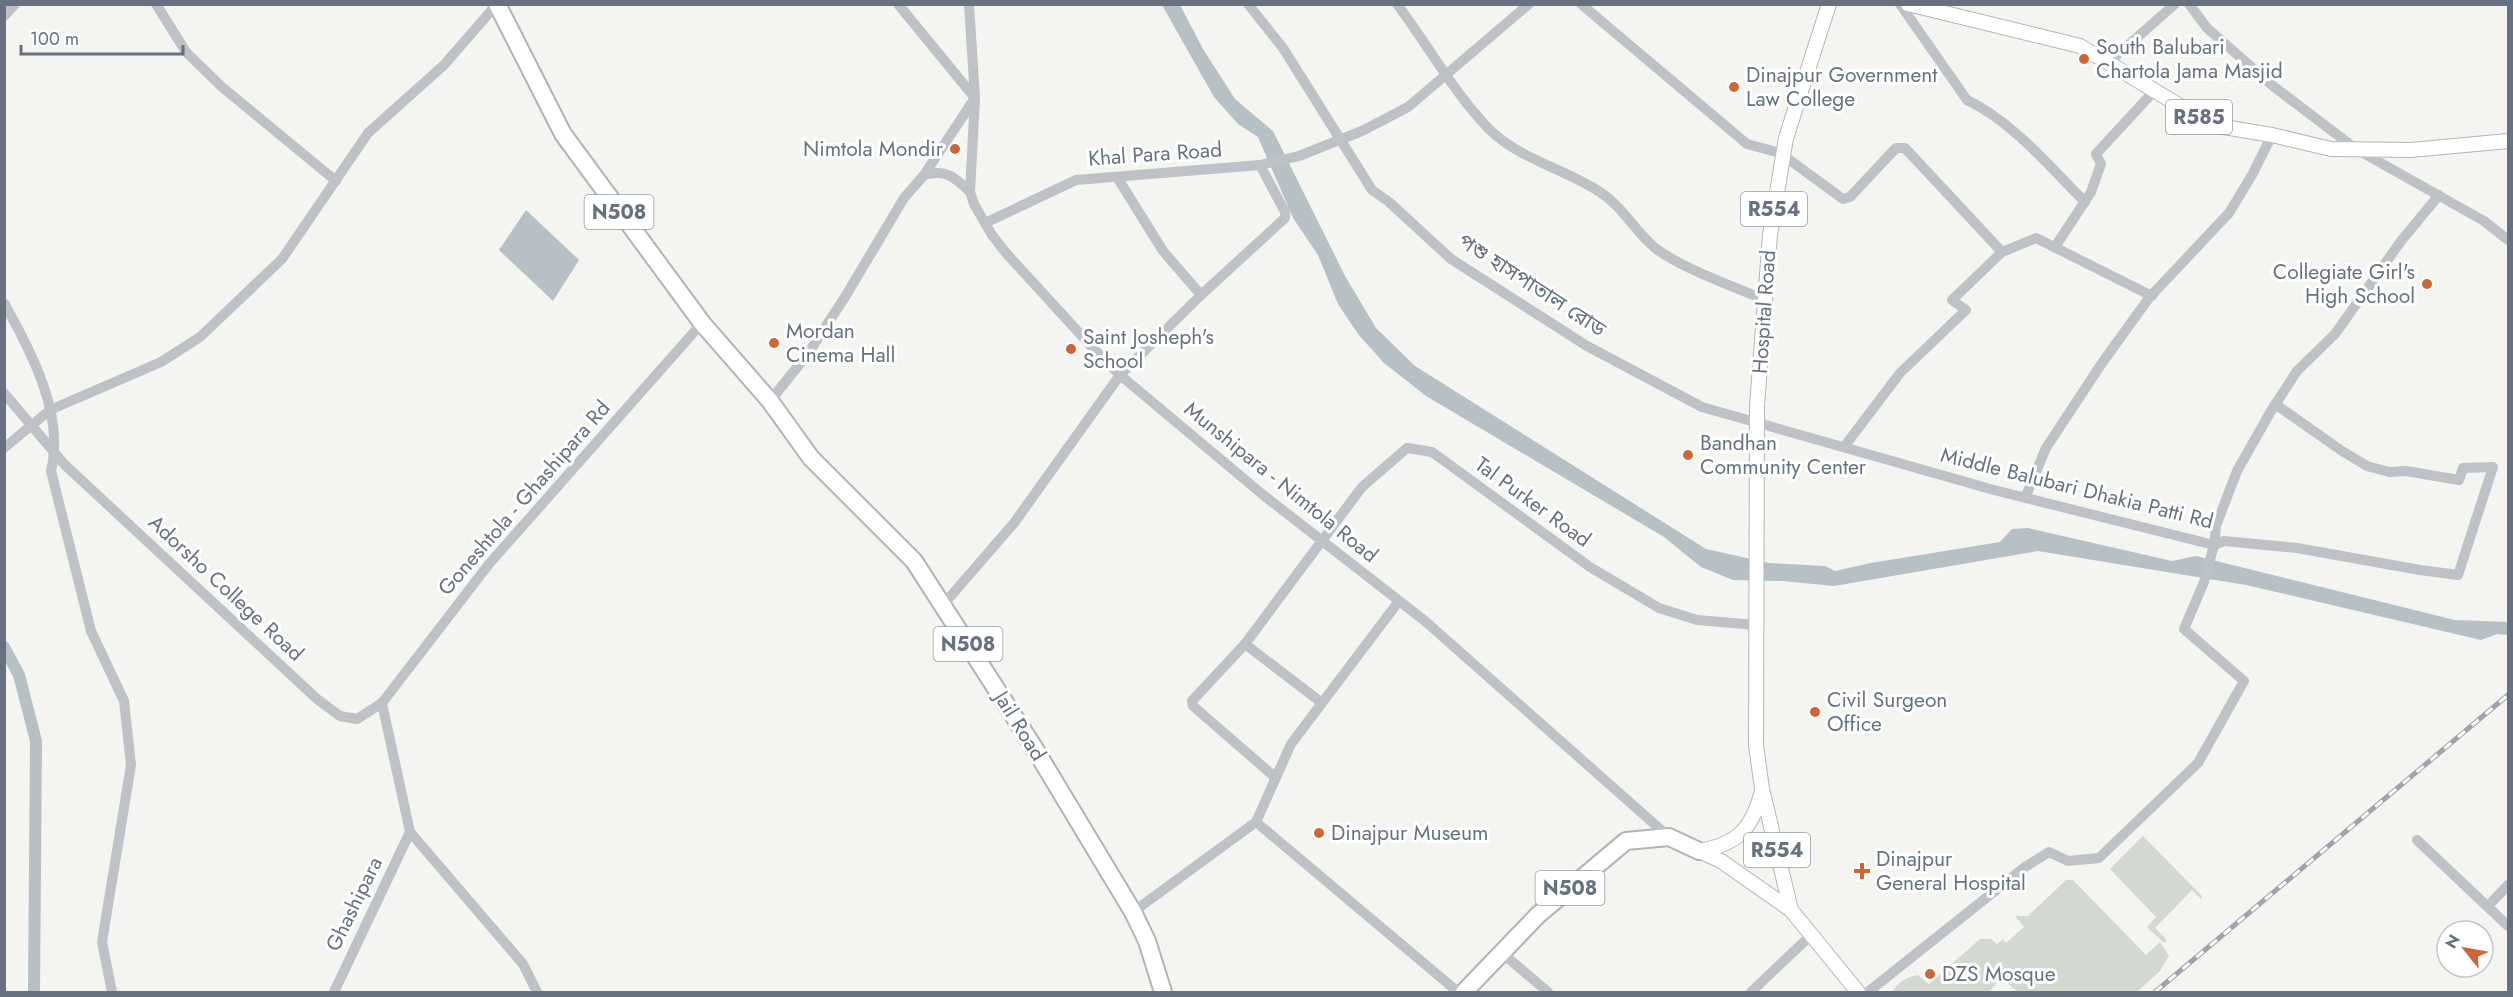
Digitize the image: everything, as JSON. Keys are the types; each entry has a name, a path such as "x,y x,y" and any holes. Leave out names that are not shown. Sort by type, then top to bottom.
{"highway":[{"name":"N508","path":"497,4 563,135 702,323 770,401"},
{"name":"Jail Road","path":"770,401 811,458 914,561 944,605 1133,912 1146,941 1163,993"},
{"name":"N508","path":"1464,993 1538,915 1626,841 1669,837 1699,850"}],"main road":[{"name":"Hospital Road","path":"1756,625 1757,422 1770,235 1782,154 1829,4"},
{"name":"R585","path":"1908,4 2048,36 2080,46 2211,125 2272,135 2331,149 2411,150 2508,141"},
{"name":"R554","path":"1756,625 1756,745 1762,789 1791,910"},
{"name":"R554","path":"1699,850 1718,848 1741,833 1753,819 1762,789"},
{"path":"1699,850 1721,861 1791,910 1858,993"}],"street":[{"path":"4,16 15,4"},
{"path":"156,4 193,59 222,87 336,181"},
{"path":"4,448 50,410 161,362 200,337 282,259 368,133 444,65 497,4"},
{"path":"770,401 813,345 845,297 904,198 924,175 975,98 898,4"},
{"name":"Munshipara - Nimtola Road","path":"969,4 975,98 970,192 985,223 1022,273 1120,375 1262,494 1399,601 1669,837"},
{"name":"পশু হাসপাতাল রোড","path":"1248,4 1283,48 1372,190 1427,234 1451,259 1587,346 1702,407 1757,422"},
{"path":"1397,4 1446,75 1490,129 1516,150 1564,171 1602,193 1624,212 1654,247 1677,261 1765,300"},
{"name":"Khal Para Road","path":"985,223 1076,180 1263,164 1299,156 1342,139 1408,107 1529,4"},
{"path":"1581,4 1747,144 1782,154 1843,199 1850,197 1896,147 1905,148 2002,252"},
{"path":"1900,4 1967,100 1981,106 2025,143 2085,202"},
{"path":"2109,62 2175,4"},
{"path":"2189,4 2207,28 2273,86 2356,149 2484,221 2508,240"},
{"path":"2055,247 2085,202 2101,164 2096,154 2155,90"},
{"path":"2025,498 2046,448 2102,363 2152,296 2229,213 2272,135"},
{"path":"944,605 1014,523 1120,375 1201,295 1285,218 1285,212 1263,164"},
{"path":"924,175 945,172 955,177 970,192"},
{"path":"1117,177 1163,251 1201,295"},
{"path":"1868,993 2025,867 2049,852 2068,861 2099,858 2198,763 2244,681 2184,629 2204,582 2214,545 2216,526 2238,471 2275,404 2297,371 2335,334 2401,241 2439,195"},
{"path":"1844,447 1900,373 1966,310 1952,300 2002,252 2036,238 2152,296"},
{"path":"4,303 24,339 50,410 56,451 51,471 91,631 124,701 131,765 102,942 112,993"},
{"name":"Goneshtola - Ghashipara Rd","path":"382,704 489,564 702,323"},
{"name":"Adorsho College Road","path":"4,393 56,451 65,465 317,699 340,716 357,719 382,704"},
{"name":"Middle Balubari Dhakia Patti Rd","path":"1757,422 2025,498 2214,545 2224,541 2297,548 2420,570 2458,574 2493,467 2463,468 2459,480 2406,471 2390,472 2367,465 2342,451 2275,404"},
{"name":"Tal Purker Road","path":"1322,542 1362,487 1407,448 1432,452 1590,567 1659,608 1697,620 1756,625"},
{"path":"1276,778 1192,704 1192,701 1245,644 1322,542"},
{"path":"1133,912 1256,822 1291,744 1399,601"},
{"path":"1245,644 1322,703"},
{"path":"382,704 410,832 523,964 537,993"},
{"path":"1256,822 1458,993"},
{"name":"Ghashipara","path":"334,993 410,832"},
{"path":"2417,840 2508,926"},
{"path":"2488,906 2508,885"},
{"path":"1751,993 1811,935"},
{"path":"1502,953 1548,993"}],"shaded area":[{"path":"1162,5 1180,5 1203,49 1235,99 1273,131 1345,276 1376,328 1415,366 1706,549 1769,563 1825,566 1835,571 2000,542 2012,529 2028,528 2172,561 2196,556 2455,620 2508,622 2508,635 2497,634 2481,640 2246,585 2038,551 1834,586 1782,581 1733,580 1701,567 1664,537 1426,396 1384,363 1358,334 1338,304 1318,255 1293,218 1258,137 1238,124 1214,97"},
{"path":"526,210 579,260 553,301 499,250"},
{"path":"2143,836 2202,896 2201,899 2192,890 2155,928 2167,940 2164,943 2147,927 2156,917 2110,869"},
{"path":"2066,880 2073,880 2146,955 2160,942 2169,956 2160,971 2137,992 2018,992 2001,978 1989,992 1892,992 1903,981 1918,975 1929,984 1980,939 1991,939 1997,944 2003,939 2006,943 2024,927 2015,916 2028,916"}],"waterway":[{"path":"4,647 19,675 36,741 34,992"}],"railway":[{"path":"2155,992 2508,695"}],"place":[{"name":"South Balubari Chartola Jama Masjid","path":"2084,59"},
{"name":"Dinajpur Government Law College","path":"1734,87"},
{"name":"Nimtola Mondir","path":"955,149"},
{"name":"Collegiate Girl's High School","path":"2427,284"},
{"name":"Mordan Cinema Hall","path":"774,343"},
{"name":"Saint Josheph's School","path":"1071,349"},
{"name":"Bandhan Community Center","path":"1688,455"},
{"name":"Civil Surgeon Office","path":"1815,712"},
{"name":"Dinajpur Museum","path":"1319,833"},
{"name":"Dinajpur General Hospital","path":"1862,871"},
{"name":"DZS Mosque","path":"1930,974"}]}
